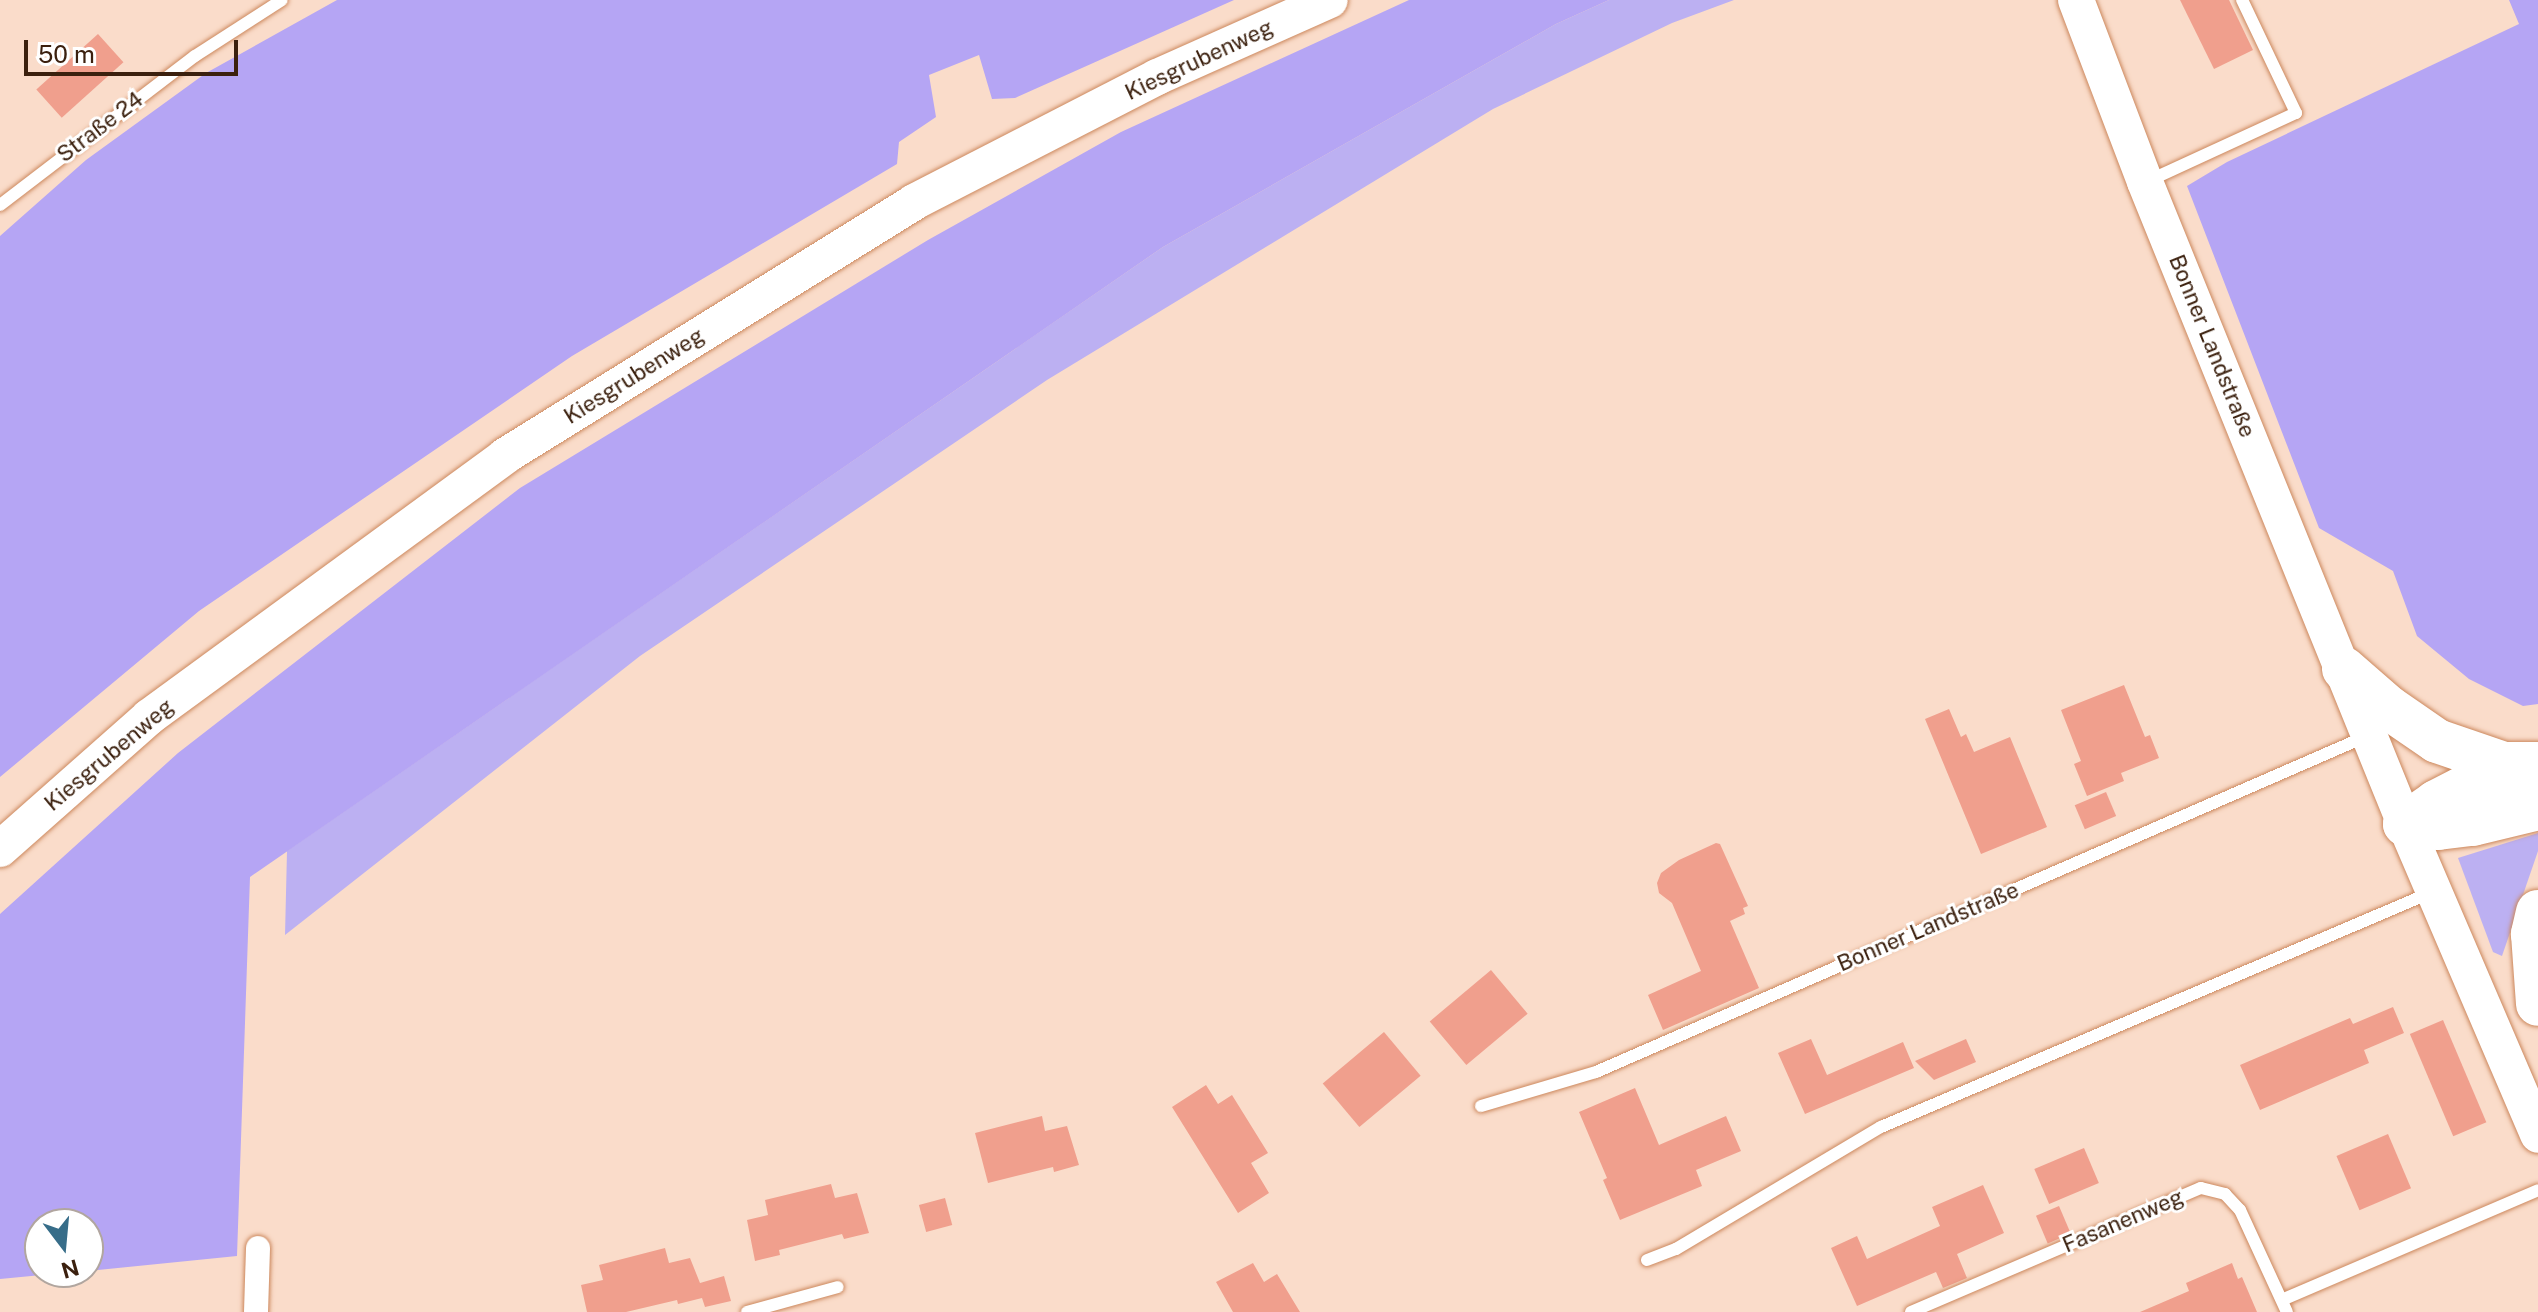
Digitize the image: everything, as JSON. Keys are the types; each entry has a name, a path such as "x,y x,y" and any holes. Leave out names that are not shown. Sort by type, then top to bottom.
{"highway":[{"path":"2344,669 2389,708 2437,741 2504,764 2538,764"},
{"path":"2405,824 2436,802 2462,789 2538,770"},
{"path":"2405,824 2438,828 2473,824 2538,808"},
{"path":"2538,912 2533,934 2538,1004"}],"main road":[{"name":"Kiesgrubenweg","path":"0,849 149,717 505,456 914,202 1157,77 1330,0"},
{"name":"Bonner Landstraße","path":"2076,0 2145,182 2405,824 2538,1135"}],"street":[{"path":"256,1312 258,1248"}],"lane":[{"name":"Straße 24","path":"2,198 183,65 282,0"},
{"path":"2145,182 2296,113 2242,0"},
{"name":"Bonner Landstraße","path":"1481,1106 1596,1072 2369,735"},
{"path":"1647,1260 1676,1249 1881,1127 2433,892"},
{"name":"Fasanenweg","path":"1911,1312 2201,1188 2225,1194 2240,1210 2285,1306"},
{"path":"2285,1306 2538,1190"},
{"path":"747,1312 838,1287"}],"shaded area":[{"path":"337,0 1234,0 1015,98 992,99 979,55 929,75 936,117 899,142 897,164 572,356 199,611 0,777 0,236 86,160 206,73"},
{"path":"1409,0 1609,0 1556,24 1163,247 250,877 237,1256 104,1269 104,1208 24,1208 24,1277 0,1279 0,914 178,753 520,488 928,240 1121,132"},
{"path":"1609,0 1734,0 1672,23 1493,109 1047,380 640,656 285,935 287,851 1163,247 1556,24"},
{"path":"2509,0 2538,0 2538,704 2523,706 2469,679 2417,636 2393,571 2319,528 2187,186 2227,162 2519,24"},
{"path":"2538,833 2538,851 2502,956 2493,952 2458,858"}],"building":[{"path":"2180,0 2229,0 2253,50 2214,69"},
{"path":"98,34 123,62 62,118 36,90"},
{"path":"2124,685 2145,737 2150,735 2159,758 2121,773 2124,781 2087,796 2074,764 2081,761 2061,710"},
{"path":"1949,709 1961,737 1966,734 1974,752 2010,737 2047,827 1981,854 1925,719"},
{"path":"2106,792 2116,816 2085,829 2075,805"},
{"path":"1720,844 1748,906 1743,908 1745,914 1730,921 1759,988 1663,1030 1648,995 1701,971 1672,903 1659,893 1657,883 1661,873 1679,860"},
{"path":"1491,970 1528,1014 1466,1065 1430,1021"},
{"path":"2393,1007 2404,1033 2364,1050 2369,1063 2260,1110 2240,1065 2350,1018 2353,1024"},
{"path":"2443,1020 2486,1122 2453,1136 2410,1034"},
{"path":"1384,1032 1421,1076 1359,1127 1323,1083"},
{"path":"1811,1039 1827,1075 1903,1042 1914,1068 1805,1114 1778,1053"},
{"path":"1966,1039 1976,1062 1934,1080 1915,1061"},
{"path":"1206,1085 1218,1104 1232,1095 1268,1153 1251,1163 1269,1193 1238,1213 1172,1107"},
{"path":"1635,1088 1659,1145 1726,1116 1741,1151 1696,1170 1702,1186 1620,1220 1603,1180 1607,1178 1579,1112"},
{"path":"1042,1116 1045,1131 1067,1126 1079,1165 1054,1172 1053,1167 988,1183 975,1133"},
{"path":"2388,1134 2411,1188 2360,1210 2336,1156"},
{"path":"2084,1148 2099,1183 2049,1204 2034,1169"},
{"path":"831,1184 835,1198 857,1193 869,1233 844,1239 842,1234 779,1250 780,1255 755,1261 747,1220 768,1215 765,1200"},
{"path":"1983,1185 2004,1233 1957,1254 1967,1278 1943,1288 1936,1272 1857,1306 1831,1248 1857,1236 1867,1259 1940,1226 1932,1207"},
{"path":"945,1198 952,1225 926,1232 919,1205"},
{"path":"2059,1206 2071,1234 2048,1243 2036,1216"},
{"path":"665,1248 669,1263 690,1258 700,1283 724,1276 731,1301 705,1307 702,1298 678,1304 677,1300 626,1312 587,1312 581,1285 603,1280 599,1265"},
{"path":"1253,1263 1264,1282 1277,1274 1300,1312 1233,1312 1216,1282"},
{"path":"2232,1263 2238,1279 2242,1277 2257,1312 2140,1312 2189,1291 2186,1283"}]}
